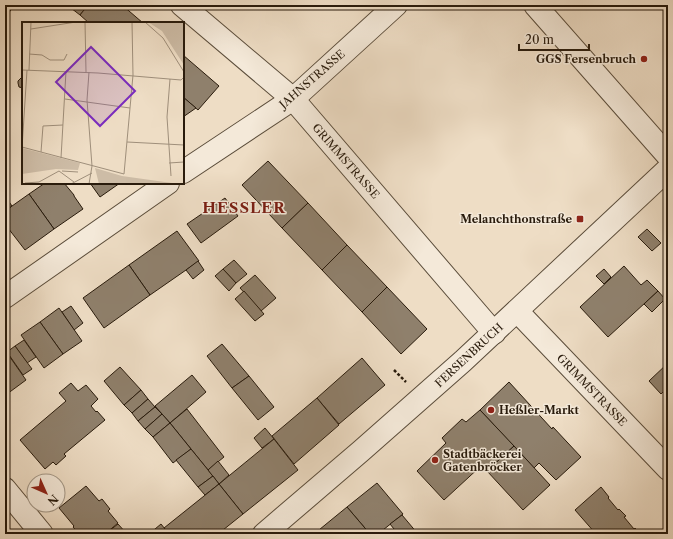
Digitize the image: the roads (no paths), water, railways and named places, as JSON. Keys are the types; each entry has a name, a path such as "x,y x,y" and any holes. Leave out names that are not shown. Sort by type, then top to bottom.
{"street":[{"name":"GRIMMSTRASSE","path":"182,5 293,99 494,333"},
{"name":"JAHNSTRASSE","path":"184,171 293,99 396,5"},
{"path":"535,5 668,156"},
{"name":"FERSENBRUCH","path":"264,534 416,403 494,333 668,169"},
{"path":"5,297 167,184"},
{"name":"GRIMMSTRASSE","path":"517,311 668,469"},
{"path":"5,489 42,534"}],"place":[{"name":"GGS Fersenbruch","path":"644,59"},
{"name":"Melanchthonstraße","path":"580,219"},
{"name":"Heßler-Markt","path":"491,410"},
{"name":"Stadtbäckerei Gatenbröcker","path":"435,460"}],"district":[{"name":"HESSLER","path":"244,207"}]}
